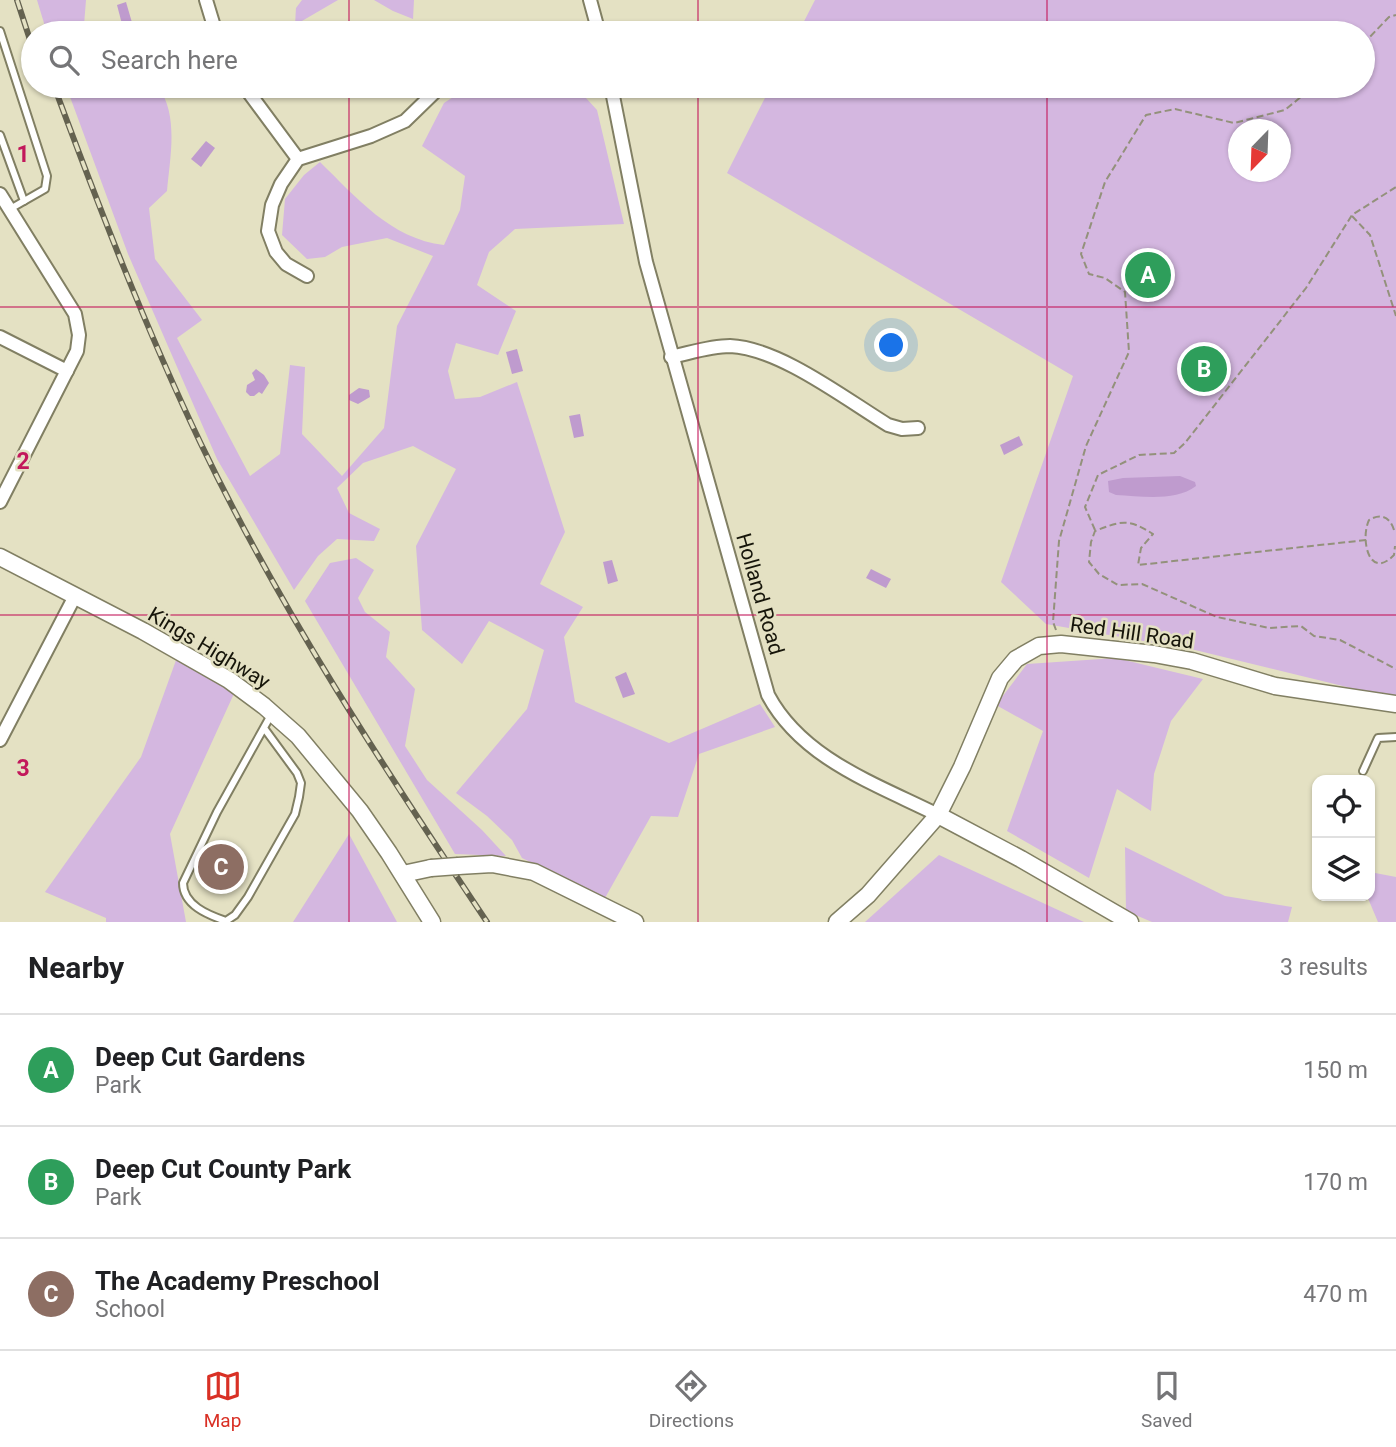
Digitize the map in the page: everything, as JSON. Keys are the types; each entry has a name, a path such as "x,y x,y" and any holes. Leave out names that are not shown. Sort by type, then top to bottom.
{"street":[{"path":"206,0 212,21"},
{"path":"590,0 596,21"},
{"path":"253,98 298,159"},
{"path":"307,276 286,264 276,253 268,231 272,205 281,184 298,159 371,136 405,121 429,98"},
{"name":"Holland Road","path":"613,98 646,262 671,357 761,674 774,706 792,730 816,751 1021,859 1130,922"},
{"path":"0,194 71,306 79,327 77,351 0,502"},
{"path":"0,337 67,371"},
{"path":"671,357 727,346 760,351 783,360 887,425 902,429 918,428"},
{"name":"Kings Highway","path":"0,557 229,680 273,713 298,736 360,811 432,922"},
{"path":"0,740 75,596"},
{"name":"Red Hill Road","path":"837,922 868,895 938,815 1000,678 1007,667 1025,652 1039,646 1061,644 1154,654 1192,661 1275,687 1396,704"},
{"path":"403,874 431,867 499,865 534,872 635,922"}],"lane":[{"path":"0,32 21,96"},
{"path":"10,209 45,189 47,176 22,98"},
{"path":"0,135 24,201"},
{"path":"264,728 296,773 301,783 299,797 295,814 248,897 235,915 226,920 206,914 187,898 183,883 217,812 264,728 273,713"},
{"path":"1363,771 1378,738 1396,737"}],"path":[{"path":"1375,32 1389,17 1396,15"},
{"path":"1061,644 1053,622 1059,541 1086,446 1129,352 1125,292 1105,278 1089,274 1081,254 1105,182 1146,115 1175,109 1234,123 1285,110 1300,98"},
{"path":"1396,187 1352,215 1306,288 1185,443 1174,453 1139,454 1098,475 1085,507 1095,531 1089,562 1099,574 1118,585 1142,584 1217,617 1269,628 1301,626 1314,636 1339,640 1396,669"},
{"path":"1352,215 1370,236 1396,316"},
{"path":"1394,530 1386,517 1369,520 1365,528 1367,555 1380,563 1388,561 1394,555 1395,546"},
{"path":"1095,531 1119,522 1137,523 1153,534 1141,548 1138,565 1366,540"}],"shaded area":[{"path":"37,0 86,0 84,21 43,21"},
{"path":"302,0 338,0 302,21 295,21 296,8"},
{"path":"374,0 414,0 413,19 393,11"},
{"path":"815,0 1396,0 1396,699 1195,650 1046,624 1001,582 1073,376 727,173 765,98 1375,98 1375,21 804,21"},
{"path":"126,2 132,21 121,21 117,5"},
{"path":"70,98 165,98 172,137 167,191 149,208 155,259 202,320 177,338 250,476 280,454 290,365 305,367 302,434 342,476 384,428 397,326 433,256 387,238 342,247 325,257 307,259 282,235 285,199 304,175 320,162 361,202 391,225 425,241 444,245 460,210 465,176 422,146 444,103 452,98 586,98 597,110 624,224 515,229 489,252 477,285 516,311 498,355 456,343 448,371 455,399 480,397 517,382 565,532 540,584 583,607 564,637 575,702 669,743 760,704 775,727 699,754 678,817 651,816 605,898 522,858 512,840 487,816 456,793 527,709 544,650 489,621 462,664 422,630 416,546 456,469 413,446 363,463 337,488 349,513 380,529 374,541 337,539 318,556 294,590 217,459 128,254"},
{"path":"206,141 215,148 201,167 191,159"},
{"path":"517,349 523,371 512,374 506,352"},
{"path":"256,369 269,383 262,394 259,392 250,396 246,392 247,385 255,380 252,373"},
{"path":"359,388 369,390 370,397 358,404 349,400 349,395"},
{"path":"580,414 584,436 574,438 569,416"},
{"path":"1019,436 1023,445 1004,455 1000,445"},
{"path":"1180,476 1195,482 1196,486 1178,494 1158,497 1116,495 1109,492 1108,481"},
{"path":"356,558 374,570 358,598 365,612 390,632 386,657 415,689 405,746 427,780 506,856 455,854 305,601 330,563"},
{"path":"612,560 618,581 608,584 603,562"},
{"path":"871,569 891,579 886,588 866,578"},
{"path":"179,652 237,687 170,834 186,922 106,922 106,918 45,892 141,757"},
{"path":"1116,658 1203,679 1171,721 1154,774 1151,811 1117,789 1089,878 1007,831 1043,731 996,705 1027,664"},
{"path":"626,672 635,694 623,698 615,677"},
{"path":"349,834 397,922 293,922"},
{"path":"1125,847 1225,896 1292,907 1288,922 1152,922 1126,911"},
{"path":"939,855 1084,922 865,922"},
{"path":"1375,873 1396,877 1396,922 1378,922 1369,901 1375,901"}],"railway":[{"path":"17,0 24,21"},
{"path":"59,98 142,311 180,400 232,506 335,688 487,922"}],"place":[{"name":"Deep Cut Gardens","path":"1148,275"},
{"name":"Deep Cut County Park","path":"1204,369"},
{"name":"The Academy Preschool","path":"221,867"}]}
